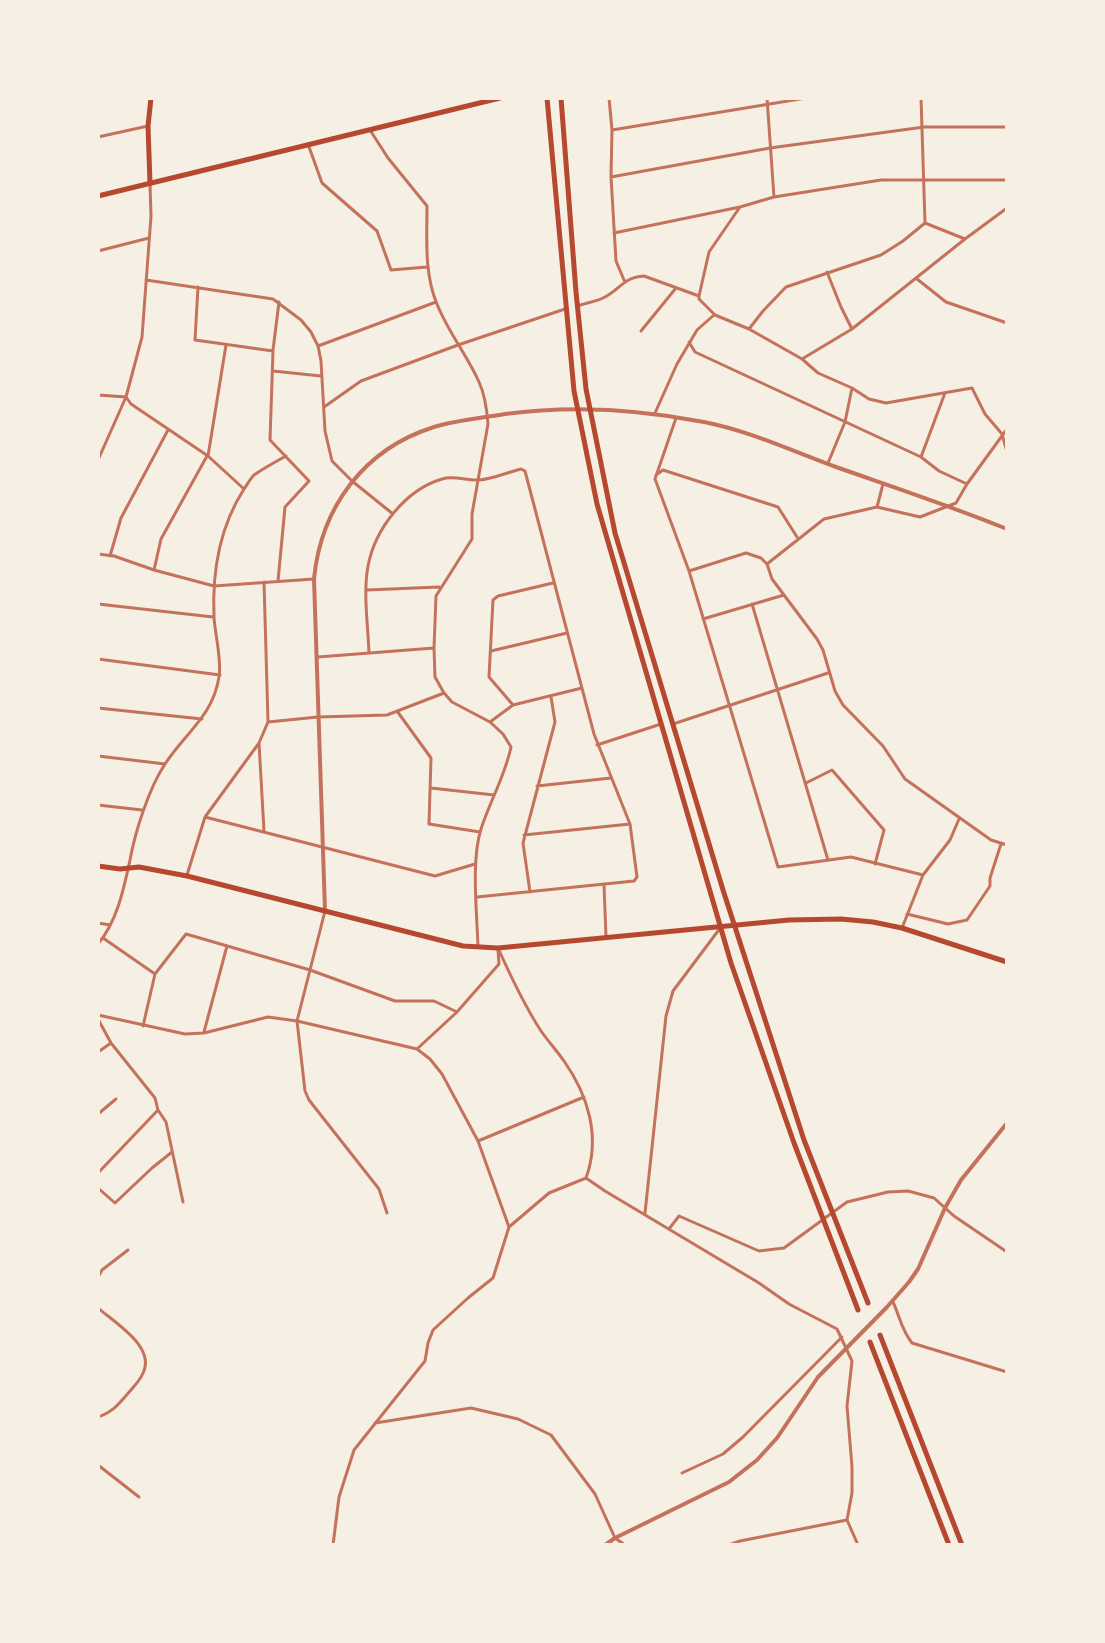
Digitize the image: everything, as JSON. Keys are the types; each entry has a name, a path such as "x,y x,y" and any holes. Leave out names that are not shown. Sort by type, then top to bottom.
{"main road":[{"path":"150,183 148,126 151,98"},
{"path":"98,196 500,98"},
{"path":"547,98 577,409 597,504 731,963 794,1143 858,1310"},
{"path":"561,98 586,389 615,533 804,1140 868,1303"},
{"path":"98,866 187,876 463,946 498,948 789,920 841,919 902,928 1007,962"},
{"path":"880,1335 962,1545"},
{"path":"870,1342 949,1545"}],"street":[{"path":"609,98 616,261 624,281"},
{"path":"767,98 774,197"},
{"path":"612,130 806,98"},
{"path":"921,98 925,223"},
{"path":"98,137 148,126"},
{"path":"611,177 770,148 924,127 1007,127"},
{"path":"370,130 427,206 427,267 436,302 480,383 488,424 472,514 472,539 436,596 434,648 435,677 444,693 452,702 490,722 511,747 507,766 480,832 475,864 478,947"},
{"path":"308,144 322,183 377,231 391,270 427,267"},
{"path":"614,233 774,197 881,180 1007,180"},
{"path":"98,460 126,397 142,337 150,183"},
{"path":"740,207 709,252 699,299 715,315 749,329 802,359 818,373 869,399 886,403 972,388 985,414 1002,434 1007,452"},
{"path":"802,359 852,329 1007,208"},
{"path":"925,223 965,239"},
{"path":"749,329 786,287 881,255 925,223"},
{"path":"98,251 149,238"},
{"path":"827,272 852,329"},
{"path":"577,306 605,298 634,276 644,276 699,296"},
{"path":"917,279 946,302 1007,323"},
{"path":"146,280 273,299 301,320 318,346 325,431 332,461 393,514"},
{"path":"198,287 195,340 273,351"},
{"path":"641,331 676,288"},
{"path":"278,581 285,507 309,481 270,440 273,351 279,302"},
{"path":"318,346 436,302"},
{"path":"324,407 361,381 565,309"},
{"path":"655,413 689,342 697,330 715,315"},
{"path":"689,342 695,352 921,457 939,471 967,484"},
{"path":"154,570 161,539 208,456 226,343"},
{"path":"272,371 321,376"},
{"path":"828,463 845,422 852,388"},
{"path":"921,457 946,392"},
{"path":"98,395 126,397"},
{"path":"126,397 131,404 208,456 244,489"},
{"path":"387,1213 379,1189 309,1100 305,1091 297,1030 325,911 314,579 326,524 352,481 375,458 402,440 433,427 531,411 590,409 655,413 765,439 1007,529"},
{"path":"677,417 655,479 689,571 778,867 851,857 923,875"},
{"path":"767,564 824,519 877,507 920,517 956,503 1007,429"},
{"path":"110,556 121,518 168,430"},
{"path":"98,944 117,909 143,811 165,764 208,710 220,675 214,617 219,543 235,502 252,476 286,456"},
{"path":"369,653 368,569 376,542 393,514 404,502 434,482 453,477 479,480 521,469 525,471 597,745 630,824 637,877 634,881 604,885 477,897"},
{"path":"656,475 663,470 778,507 798,539"},
{"path":"877,507 883,484"},
{"path":"689,571 746,553 761,558 767,564 772,579 817,639 843,705 883,746 905,779 991,840 1007,845"},
{"path":"98,554 214,586 314,579"},
{"path":"187,876 205,817 259,743 268,722 264,582"},
{"path":"513,705 489,677 493,600 498,596 554,583"},
{"path":"367,590 442,587"},
{"path":"703,619 784,595"},
{"path":"98,604 214,617"},
{"path":"752,604 828,860"},
{"path":"491,651 567,633"},
{"path":"316,657 434,648"},
{"path":"98,659 220,675"},
{"path":"673,724 828,673"},
{"path":"490,722 513,705 582,688"},
{"path":"268,722 387,715 444,693"},
{"path":"530,892 523,843 555,722 551,697"},
{"path":"98,708 202,719"},
{"path":"397,711 431,758 429,824 480,832"},
{"path":"597,745 661,724"},
{"path":"259,743 264,833"},
{"path":"98,756 165,764"},
{"path":"806,783 832,770 884,830 875,864"},
{"path":"537,786 611,778"},
{"path":"431,788 494,795"},
{"path":"98,805 143,811"},
{"path":"205,817 435,876 475,864"},
{"path":"902,928 923,875 950,840 960,819"},
{"path":"524,835 630,824"},
{"path":"907,914 948,924 967,920 990,886 1001,844"},
{"path":"604,885 606,938"},
{"path":"98,923 110,925"},
{"path":"645,1214 666,1016 673,991 721,927"},
{"path":"143,1026 155,974 186,934 310,970 395,1001 434,1001 457,1012"},
{"path":"103,938 155,974"},
{"path":"204,1033 227,946"},
{"path":"417,1049 457,1012 499,964 498,948"},
{"path":"333,1545 339,1497 354,1450 425,1361 433,1330 493,1278 509,1227 549,1193 586,1178 590,1166 591,1123 584,1097 565,1063 541,1031 498,948"},
{"path":"98,1017 185,1034 204,1033 261,1017 297,1021 417,1049 442,1074 478,1141 509,1227"},
{"path":"98,1017 111,1043 155,1098 166,1122 183,1202"},
{"path":"98,1052 111,1043"},
{"path":"478,1141 584,1097"},
{"path":"98,1114 116,1099"},
{"path":"98,1173 158,1110"},
{"path":"605,1545 744,1472 777,1438 818,1377 893,1302 918,1269 961,1180 1007,1123"},
{"path":"98,1188 115,1203 172,1152"},
{"path":"586,1178 789,1304 837,1329 852,1361 847,1406 852,1493 847,1520 858,1545"},
{"path":"669,1229 679,1216 759,1251 784,1248 847,1202 888,1192 908,1191 934,1198 1007,1252"},
{"path":"98,1277 100,1269 128,1250"},
{"path":"893,1302 903,1332 912,1343 1007,1372"},
{"path":"98,1308 138,1343 144,1352 146,1365 143,1375 111,1413 98,1417"},
{"path":"682,1473 723,1454 743,1437 842,1337"},
{"path":"375,1423 471,1408 518,1419 551,1435 595,1494 615,1538 625,1545"},
{"path":"98,1465 139,1497"},
{"path":"729,1545 847,1520"}]}
